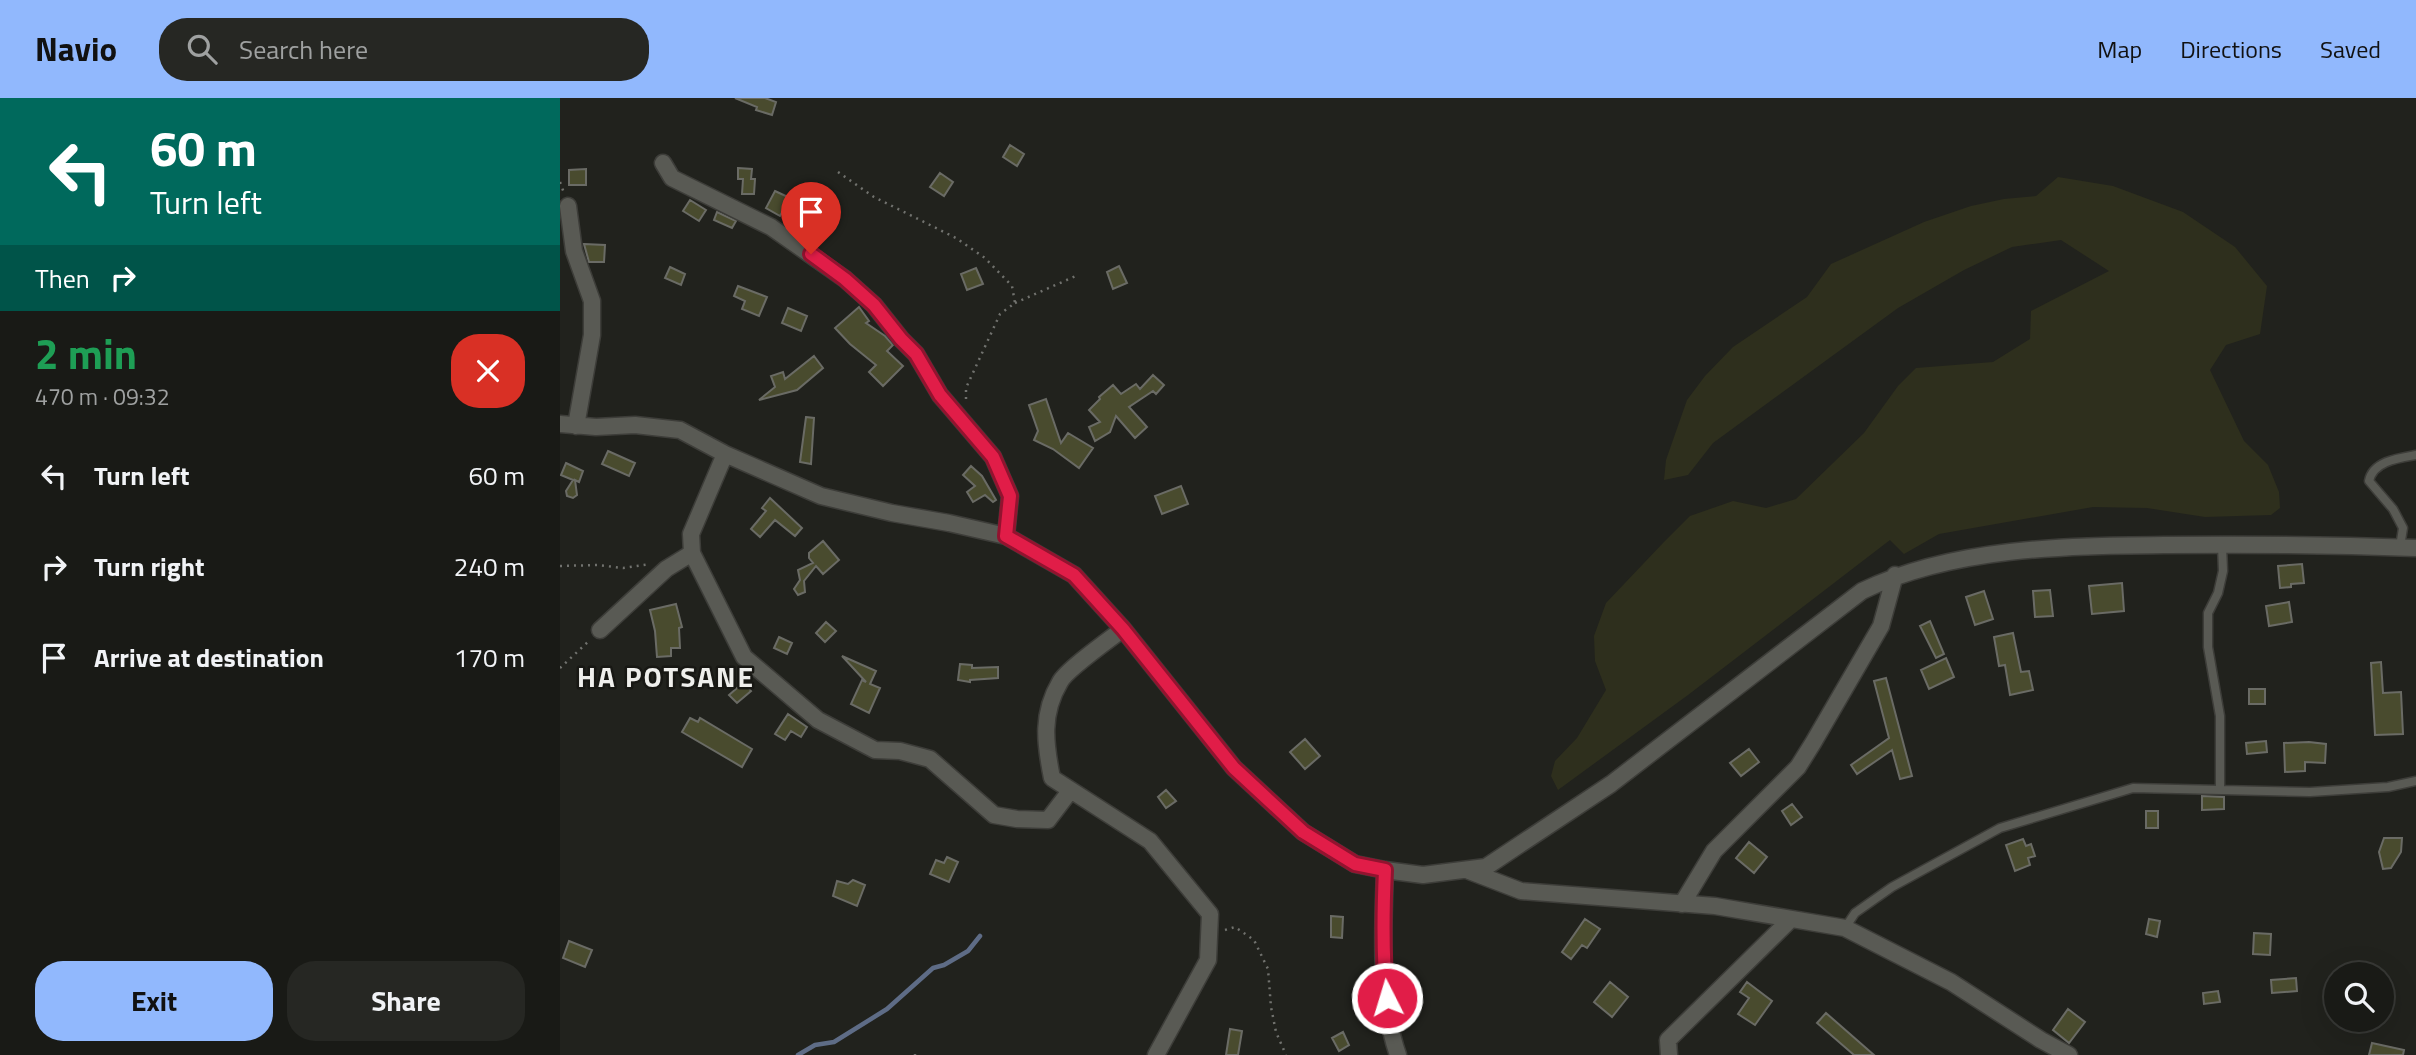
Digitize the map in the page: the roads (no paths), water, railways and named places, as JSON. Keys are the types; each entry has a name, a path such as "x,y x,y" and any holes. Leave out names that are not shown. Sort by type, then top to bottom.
{"street":[{"path":"663,163 672,178 771,228 845,279 874,305 916,354 940,395 993,457 1010,496 1006,536"},
{"path":"568,206 574,251 592,301 592,335 568,425 635,425 680,430 725,454 821,496 1006,536 1074,575 1123,629 1234,768 1303,832 1355,864 1385,870 1423,875 1486,867 1611,784 1862,591 1895,575 1967,559 2051,548 2280,543 2408,548"},
{"path":"725,454 691,534 692,553 744,657 818,720 875,750 900,751 930,760 994,815 1048,820 1070,791"},
{"path":"600,631 666,569 692,553"},
{"path":"1682,904 1714,851 1798,767 1881,626 1895,575"},
{"path":"1123,629 1061,680 1045,720 1047,753 1052,778 1150,841 1210,914 1208,960 1156,1055"},
{"path":"1385,870 1384,977 1392,1039 1398,1055"},
{"path":"1469,871 1521,891 1715,906 1845,928 1951,982 2069,1055"},
{"path":"1669,1055 1668,1040 1790,920"}],"lane":[{"path":"2408,548 2403,527 2393,509 2369,481 2371,472 2380,465 2416,455"},
{"path":"2220,789 2220,716 2208,646 2208,613 2218,593 2223,571 2222,544"},
{"path":"1845,928 1855,913 1892,887 2000,828 2133,788 2309,792 2388,787 2416,781"}],"waterway":[{"path":"798,1055 815,1045 834,1042 887,1009 933,968 944,965 968,951 980,936"}],"district":[{"name":"HA POTSANE","path":"666,677"}]}
